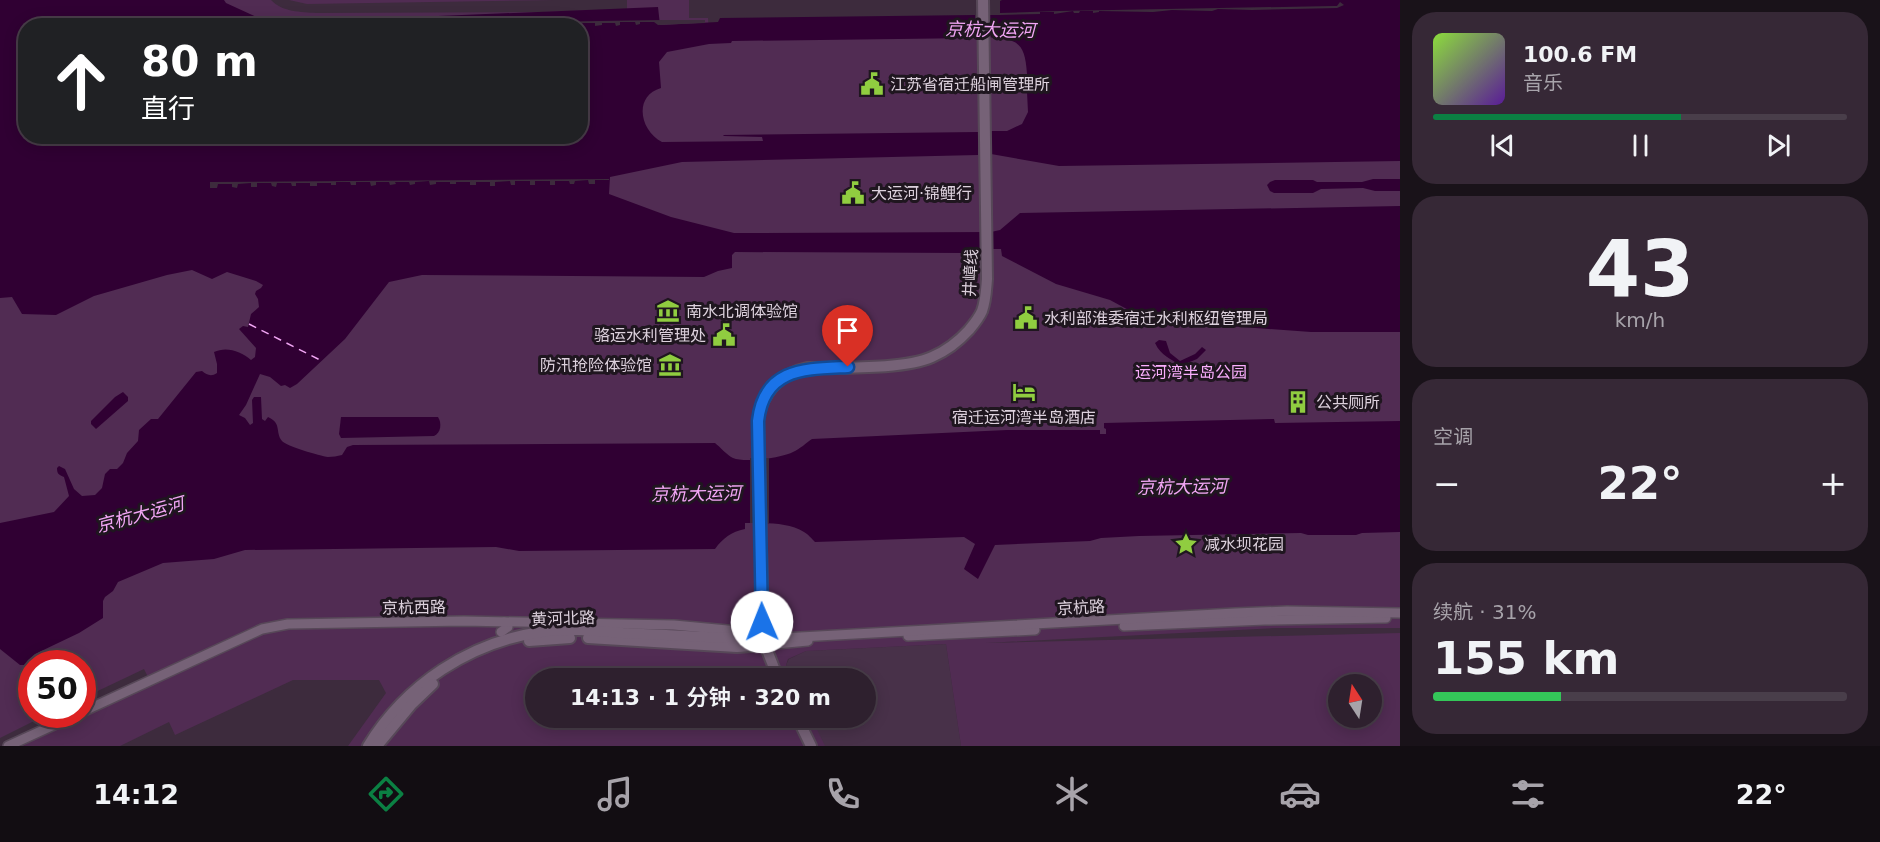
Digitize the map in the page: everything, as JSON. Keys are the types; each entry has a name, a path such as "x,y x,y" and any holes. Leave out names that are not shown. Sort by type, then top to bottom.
{"main road":[{"name":"井嶂线","path":"764,642 758,421 760,407 769,390 782,378 807,368 889,365 918,362 931,357 947,349 962,337 978,318 986,297 983,0"},
{"name":"黄河北路","path":"368,746 406,699 438,672 478,649 512,638 544,631 571,631 764,642"},
{"name":"黄河北路","path":"377,746 411,705 444,676 484,654 520,643 540,639 583,638 737,647 764,642"},
{"path":"764,642 774,668"},
{"path":"803,728 812,746"}],"street":[{"name":"京杭路","path":"764,642 1235,613 1287,611 1400,613"},
{"name":"京杭路","path":"764,642 1254,620 1400,618"},
{"name":"京杭西路","path":"96,705 243,637 262,629 288,624 402,622 503,627 674,625 738,630 764,642"},
{"path":"8,746 47,728"}],"shaded area":[{"path":"946,644 961,746 824,746 815,728 876,728 876,668 787,668 786,665 789,659 806,651"}],"green space":[{"name":"运河湾半岛公园","path":"0,0 271,0 286,9 316,13 541,12 627,9 627,0 689,0 689,18 708,18 709,33 1400,26 1400,628 1276,628 985,643 1400,633 1400,746 961,746 946,644 806,651 788,659 787,668 525,668 525,728 816,728 825,746 348,746 386,693 379,680 293,680 175,735 169,722 120,746 21,746 60,728 96,728 96,711 152,685 144,669 96,692 96,650 18,650 18,728 20,728 0,738"},
{"path":"289,0 555,0 307,4"}],"water":[{"name":"京杭大运河","path":"0,0 224,0 259,18 18,18 18,144 588,144 588,18 392,18 658,7 660,25 718,22 720,18 975,15 975,38 732,41 731,43 709,44 667,52 659,62 661,88 646,98 643,114 649,130 662,142 763,141 762,137 723,135 978,132 978,155 682,162 610,177 609,194 671,217 734,233 991,232 1000,230 1020,213 1400,206 1400,332 1311,332 1147,320 1110,300 1056,284 1002,256 1001,249 966,249 962,253 735,252 732,255 732,268 704,277 422,275 389,282 345,339 297,384 290,388 285,385 281,386 270,377 260,374 239,415 245,418 250,425 253,423 252,400 254,397 261,397 262,419 265,421 268,417 275,422 282,441 296,448 328,457 342,455 347,447 353,445 715,443 733,458 746,460 787,454 812,439 1007,430 1100,430 1100,434 1106,434 1104,423 1274,419 1275,423 1400,421 1400,532 1356,535 1301,533 1139,536 1101,538 1090,541 995,545 978,579 964,569 975,544 964,537 815,542 798,529 768,523 745,523 745,529 728,536 715,549 519,551 496,547 245,550 214,559 163,563 118,582 103,601 103,618 79,633 43,650 18,650 18,663 0,649 0,523 54,512 69,496 64,477 57,472 59,466 65,469 74,489 82,496 95,495 102,488 105,474 110,469 117,469 123,463 127,453 138,441 139,430 151,419 158,419 196,372 202,371 211,375 217,373 214,352 228,350 243,354 251,360 255,357 256,348 239,329 243,326 248,327 251,314 259,307 255,294 263,285 227,272 212,279 192,270 94,296 56,315 22,314 12,297 0,298"},
{"name":"京杭大运河","path":"1400,0 1400,161 1059,166 991,154 991,131 1007,131 1022,124 1028,112 1027,92 1034,89 1035,83 1033,77 1027,74 1024,55 1017,44 1005,39 986,37 986,15 1000,15 1000,1"},
{"path":"1373,179 1400,179 1400,191 1375,191 1363,188 1321,189 1313,193 1274,193 1267,185 1275,180 1362,182"},
{"path":"1159,340 1166,341 1170,353 1180,361 1195,354 1202,347 1206,350 1197,359 1180,366 1160,351 1155,343"},
{"path":"123,392 128,397 128,401 96,429 91,421"},
{"path":"341,417 438,417 440,428 434,436 341,438 339,434"}],"pier":[{"path":"1340,2 1344,5 1337,8 1099,11 1093,13 1093,11 1074,13 1073,11 1054,14 1054,12 1040,12 1040,14 1000,15 1000,13 1059,11 1337,6"},
{"path":"705,20 705,23 658,25 654,22 640,22 636,25 635,22 620,22 620,25 616,26 615,23 602,23 602,25 595,26 595,23 588,21"},
{"path":"609,179 595,180 595,184 589,184 588,180 575,181 574,184 570,184 569,181 555,181 555,185 550,185 550,181 535,181 535,185 530,185 530,181 515,181 515,185 511,185 510,181 495,182 495,186 490,186 490,182 476,182 476,185 470,185 470,182 450,184 450,182 436,182 430,185 429,181 415,182 410,185 409,182 395,182 396,184 390,185 389,182 376,182 376,185 371,186 370,182 356,182 356,185 351,185 350,182 336,182 336,185 317,183 317,186 310,186 310,183 296,183 296,186 292,186 291,183 277,183 276,187 271,183 257,183 257,187 251,187 251,183 238,184 237,188 232,187 232,184 218,184 217,188 210,188 210,182"},
{"path":"750,458 769,458 769,523 750,523"}],"ferry route":[{"path":"249,324 322,361"}],"place":[{"name":"江苏省宿迁船闸管理所","path":"872,84"},
{"name":"大运河·锦鲤行","path":"853,193"},
{"name":"南水北调体验馆","path":"668,311"},
{"name":"水利部淮委宿迁水利枢纽管理局","path":"1026,318"},
{"name":"骆运水利管理处","path":"724,335"},
{"name":"防汛抢险体验馆","path":"670,365"},
{"name":"宿迁运河湾半岛酒店","path":"1024,392"},
{"name":"公共厕所","path":"1298,402"},
{"name":"减水坝花园","path":"1186,544"}],"route":[{"path":"762,622 758,421 760,407 769,390 789,374 807,368 848,367"}]}
